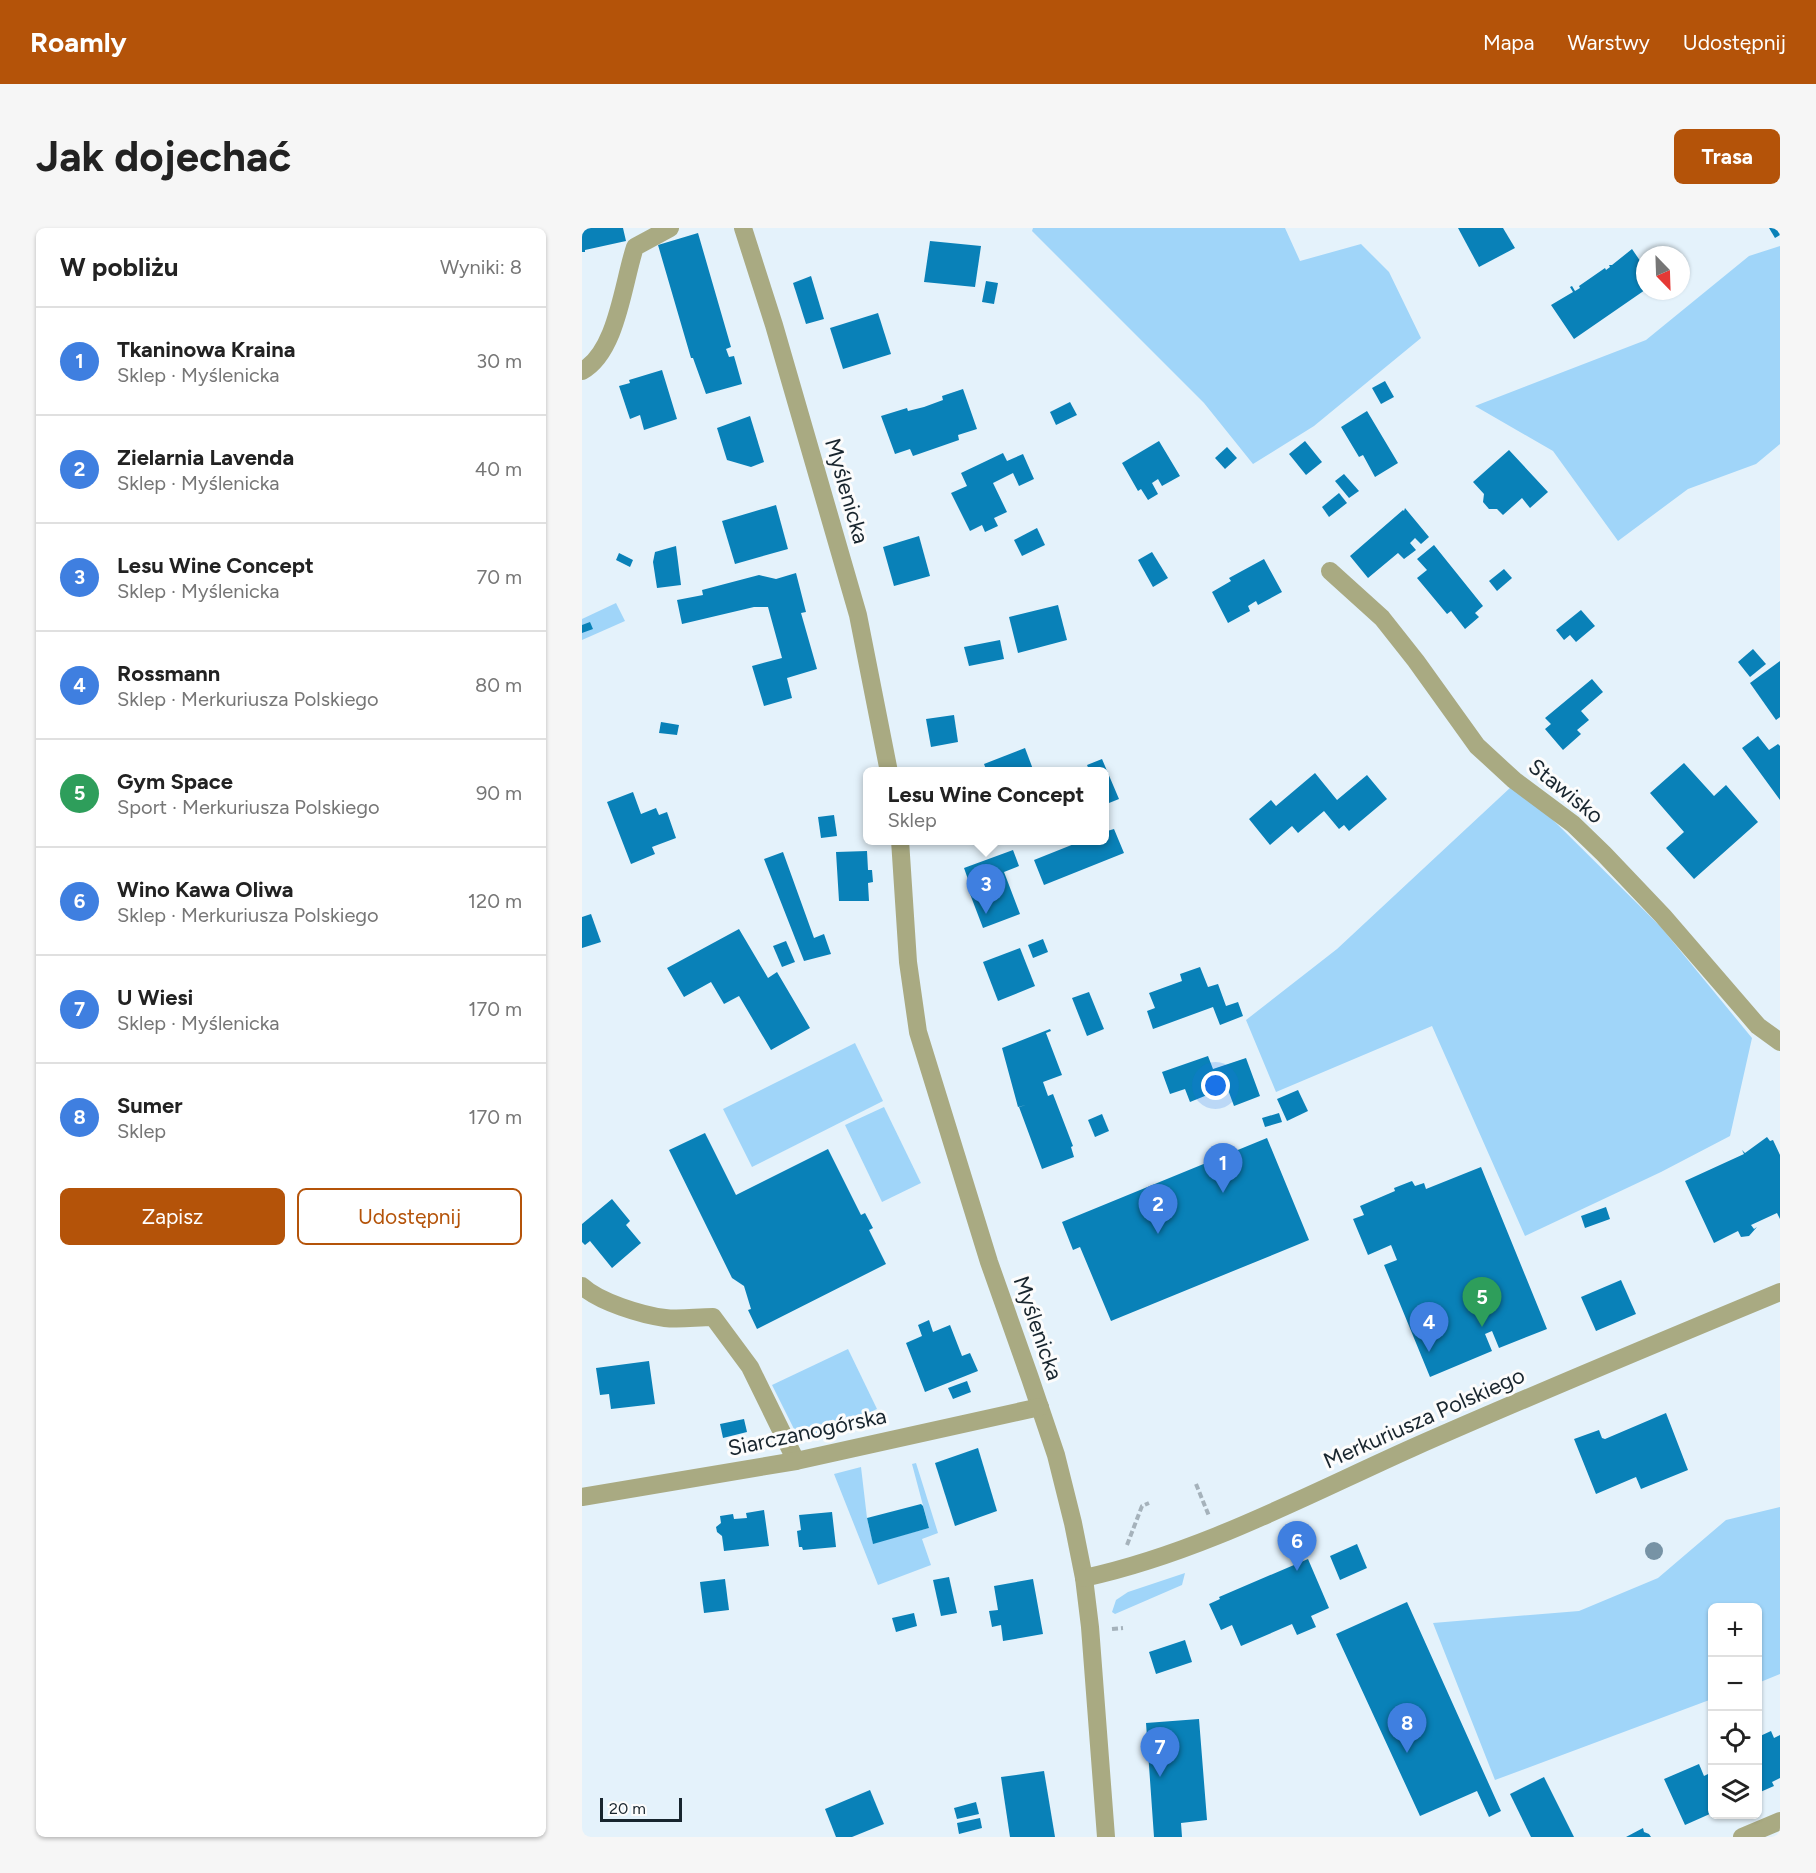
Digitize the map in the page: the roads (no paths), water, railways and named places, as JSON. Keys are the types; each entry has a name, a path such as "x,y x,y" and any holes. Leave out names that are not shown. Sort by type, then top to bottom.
{"street":[{"path":"582,371 594,362 609,342 635,247 670,228"},
{"name":"Myślenicka","path":"743,228 774,325 858,615 888,767"},
{"name":"Stawisko","path":"1330,571 1382,618 1477,746 1514,780 1573,824 1604,854 1663,916 1758,1026 1780,1042"},
{"name":"Myślenicka","path":"900,845 908,962 918,1032 989,1262 1062,1477 1084,1578 1090,1627 1106,1837"},
{"path":"582,1286 588,1292 618,1306 666,1318 713,1317 750,1367 796,1461"},
{"name":"Merkuriusza Polskiego","path":"1084,1578 1132,1567 1197,1543 1411,1448 1780,1292"},
{"name":"Siarczanogórska","path":"582,1497 796,1461 1040,1407"},
{"path":"1742,1837 1780,1821"}],"place":[{"name":"Lesu Wine Concept","path":"986,914"},
{"name":"Tkaninowa Kraina","path":"1223,1193"},
{"name":"Zielarnia Lavenda","path":"1158,1234"},
{"name":"Gym Space","path":"1482,1327"},
{"name":"Rossmann","path":"1429,1352"},
{"name":"Wino Kawa Oliwa","path":"1297,1571"},
{"name":"Sumer","path":"1407,1753"},
{"name":"U Wiesi","path":"1160,1777"}]}
